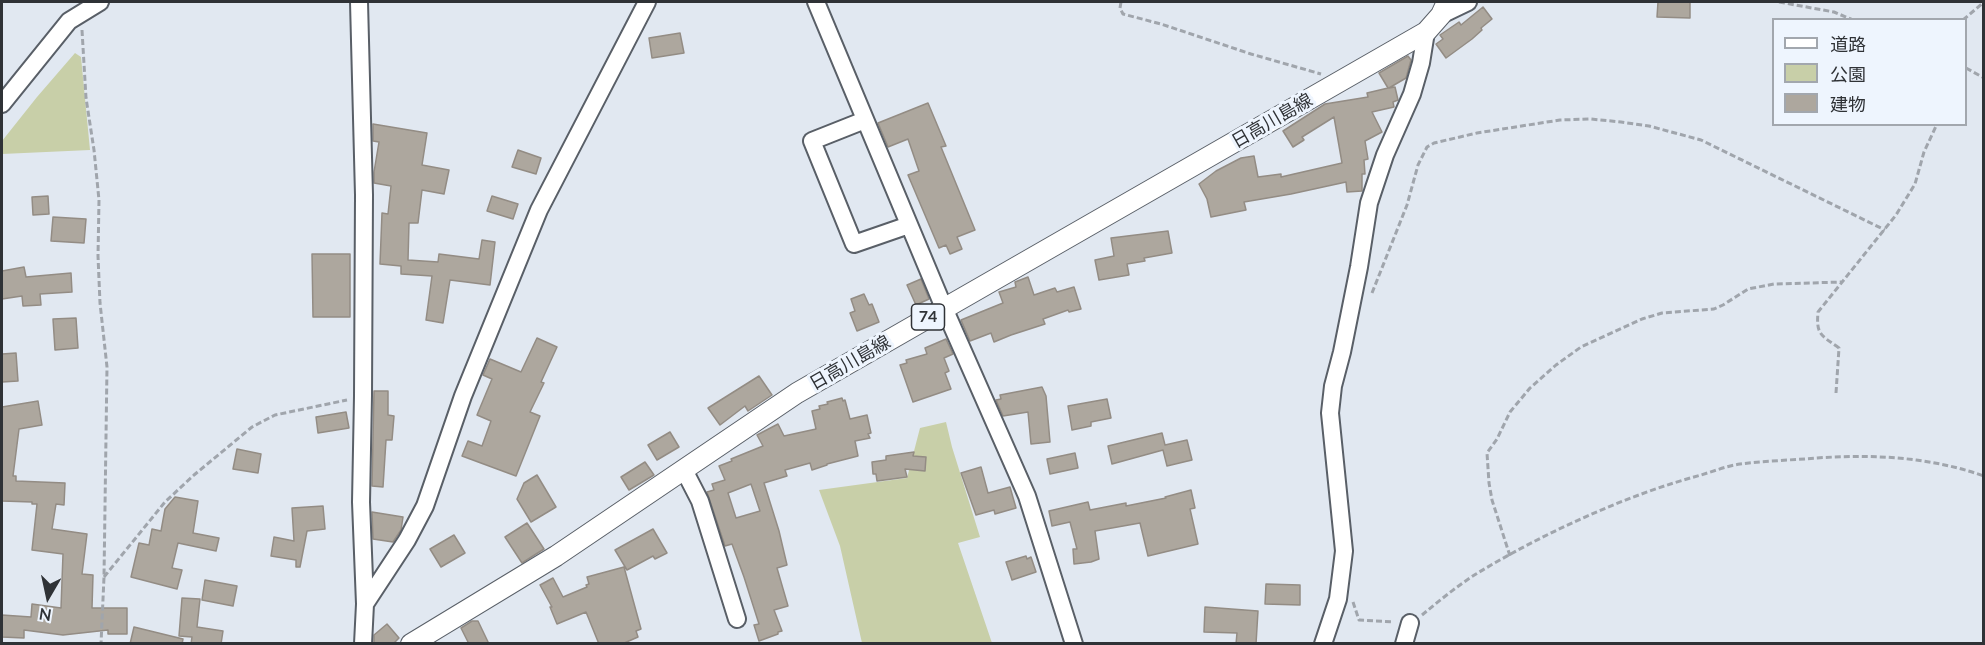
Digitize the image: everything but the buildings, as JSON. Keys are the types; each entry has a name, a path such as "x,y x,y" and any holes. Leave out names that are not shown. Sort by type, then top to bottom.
{"main road":[{"name":"日高川島線","path":"411,644 556,556 797,393 1426,32 1444,8"}],"street":[{"path":"2,104 69,21 100,2"},
{"path":"359,2 364,195 361,502 365,604 363,644"},
{"path":"365,604 425,506 463,396 539,210 647,2"},
{"path":"816,2 944,308 1027,496 1074,644"},
{"path":"1444,8 1468,2"},
{"path":"1323,644 1338,599 1344,551 1330,413 1333,386 1342,352 1370,202 1385,155 1412,94 1426,32"},
{"path":"865,120 812,141 854,244 909,225"},
{"path":"684,470 700,501 737,619"},
{"path":"1404,644 1410,623"}],"path":[{"path":"1121,2 1120,8 1123,14 1320,73 1331,86"},
{"path":"1779,2 1834,12 1848,18"},
{"path":"1965,18 1983,2"},
{"path":"82,14 86,98 99,200 98,256 107,367 101,644"},
{"path":"1967,69 1983,78"},
{"path":"1371,296 1407,205 1418,165 1427,147 1434,143 1477,133 1560,120 1591,118 1621,122 1649,126 1701,140 1885,230"},
{"path":"1836,393 1839,348 1820,336 1817,325 1818,312 1885,230 1915,184 1924,152 1936,126"},
{"path":"1510,556 1492,500 1487,453 1497,439 1510,412 1530,388 1556,365 1581,347 1642,319 1662,313 1714,309 1748,289 1774,284 1843,282"},
{"path":"104,577 165,502 252,427 275,415 363,396"},
{"path":"1338,599 1353,602 1359,620 1410,623 1475,574 1543,538 1619,502 1673,482 1739,465 1858,455 1933,463 1964,469 1983,476"}],"green space":[{"path":"75,53 81,57 90,150 2,154 2,141"},
{"path":"946,422 980,537 958,543 992,643 862,643 840,546 819,490 907,478 920,428"}]}
